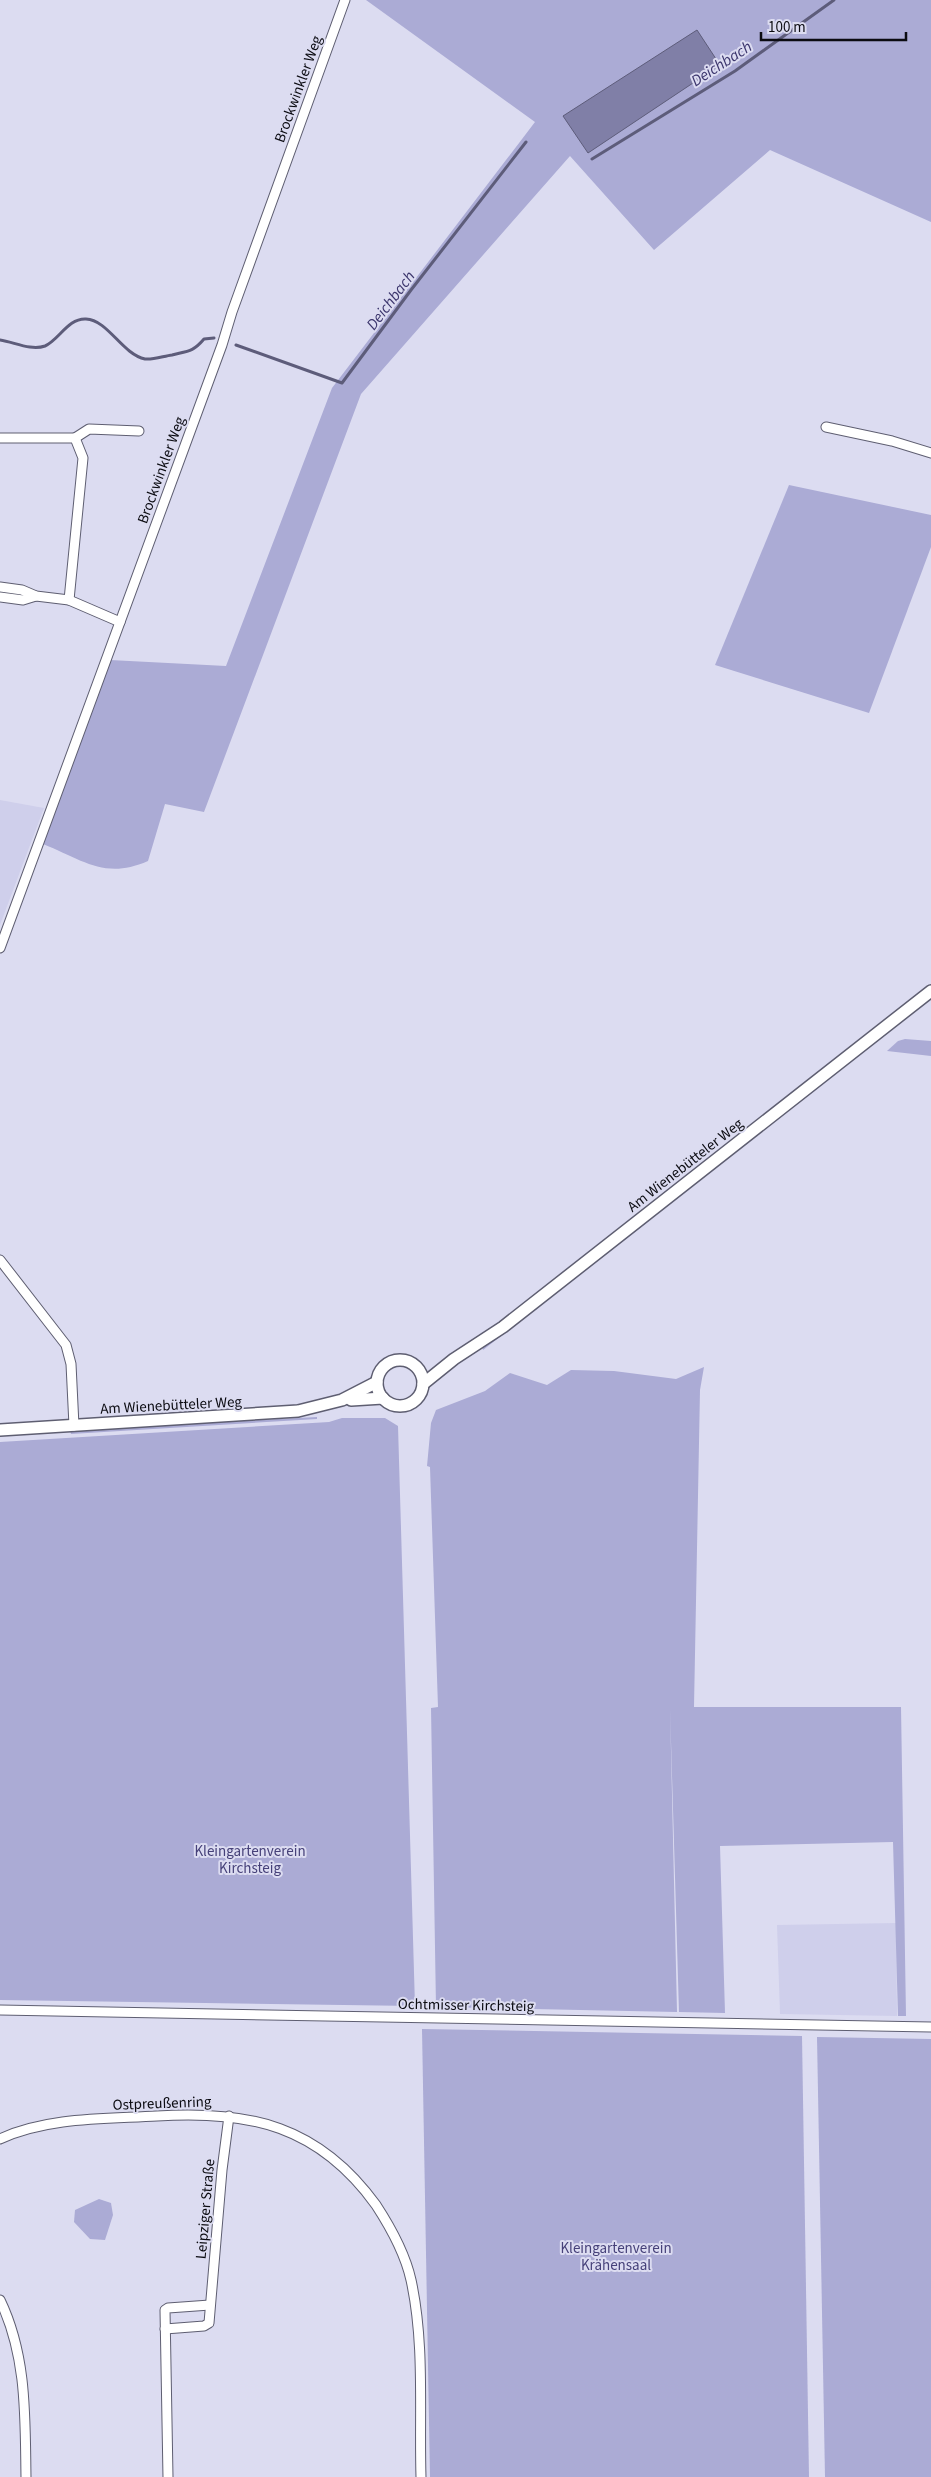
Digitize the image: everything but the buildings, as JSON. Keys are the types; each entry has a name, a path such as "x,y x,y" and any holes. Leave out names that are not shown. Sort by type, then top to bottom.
{"street":[{"name":"Brockwinkler Weg","path":"0,948 345,0"},
{"path":"826,427 892,441 931,453"},
{"path":"0,438 75,438 89,429 139,431"},
{"path":"69,600 83,458 75,438"},
{"path":"0,587 22,590 36,596 69,600 120,622"},
{"path":"0,597 23,600 36,596"},
{"name":"Am Wienebütteler Weg","path":"342,1400 383,1398 396,1405 406,1405 417,1398 423,1384 454,1359 503,1327 931,991"},
{"path":"0,1260 66,1345 71,1364 74,1426"},
{"name":"Am Wienebütteler Weg","path":"0,1430 272,1414 313,1408 342,1400 377,1382 380,1371 390,1362 405,1360 417,1368 454,1359"},
{"path":"417,1368 423,1384"},
{"path":"377,1382 383,1398"},
{"name":"Ochtmisser Kirchsteig","path":"0,2010 931,2027"},
{"name":"Ostpreußenring","path":"0,2139 34,2127 193,2114 229,2116 277,2127 308,2141 326,2153 362,2186 391,2230 402,2251 411,2280 416,2319 421,2477"},
{"name":"Leipziger Straße","path":"165,2329 208,2325 222,2170 229,2116"},
{"path":"0,2300 14,2331 21,2363 25,2405 26,2477"},
{"path":"168,2477 164,2315 168,2308 210,2305"}],"shaded area":[{"path":"697,30 720,65 588,153 563,116"},
{"path":"0,800 44,808 0,925"},
{"path":"896,1923 897,2016 780,2014 777,1925"}],"green space":[{"path":"366,0 931,0 931,222 770,150 654,250 570,156 361,394 204,812 165,804 148,861 119,869 94,866 43,844 110,660 226,666 332,388 535,122"},
{"path":"789,485 931,515 931,547 869,713 715,665"},
{"path":"905,1039 931,1041 931,1056 887,1051 898,1041"},
{"path":"647,1220 649,1221 483,1350 482,1346"},
{"path":"704,1367 700,1390 694,1707 901,1707 906,2016 898,2016 893,1842 720,1846 725,2013 679,2012 670,1708 677,2012 436,2007 431,1708 438,1707 430,1467 427,1466 431,1423 436,1410 485,1391 510,1373 547,1385 571,1370 614,1371 676,1379"},
{"path":"317,1417 317,1419 71,1434 70,1430"},
{"name":"Kleingartenverein Kirchsteig","path":"342,1418 385,1418 398,1426 415,2006 0,2000 0,1442 329,1422"},
{"name":"Kleingartenverein Krähensaal","path":"422,2029 802,2036 809,2477 430,2477"},
{"path":"817,2037 931,2039 931,2477 825,2477"},
{"path":"99,2199 111,2203 113,2215 105,2240 90,2239 74,2222 75,2210"}],"waterway":[{"name":"Deichbach","path":"592,159 735,71 834,0"},
{"name":"Deichbach","path":"236,345 342,383 411,290 526,142"},
{"name":"Deichbach","path":"0,340 28,347 45,346 74,322 86,319 101,325 129,351 137,356 148,359 186,352 193,349 204,339 214,338"}]}
